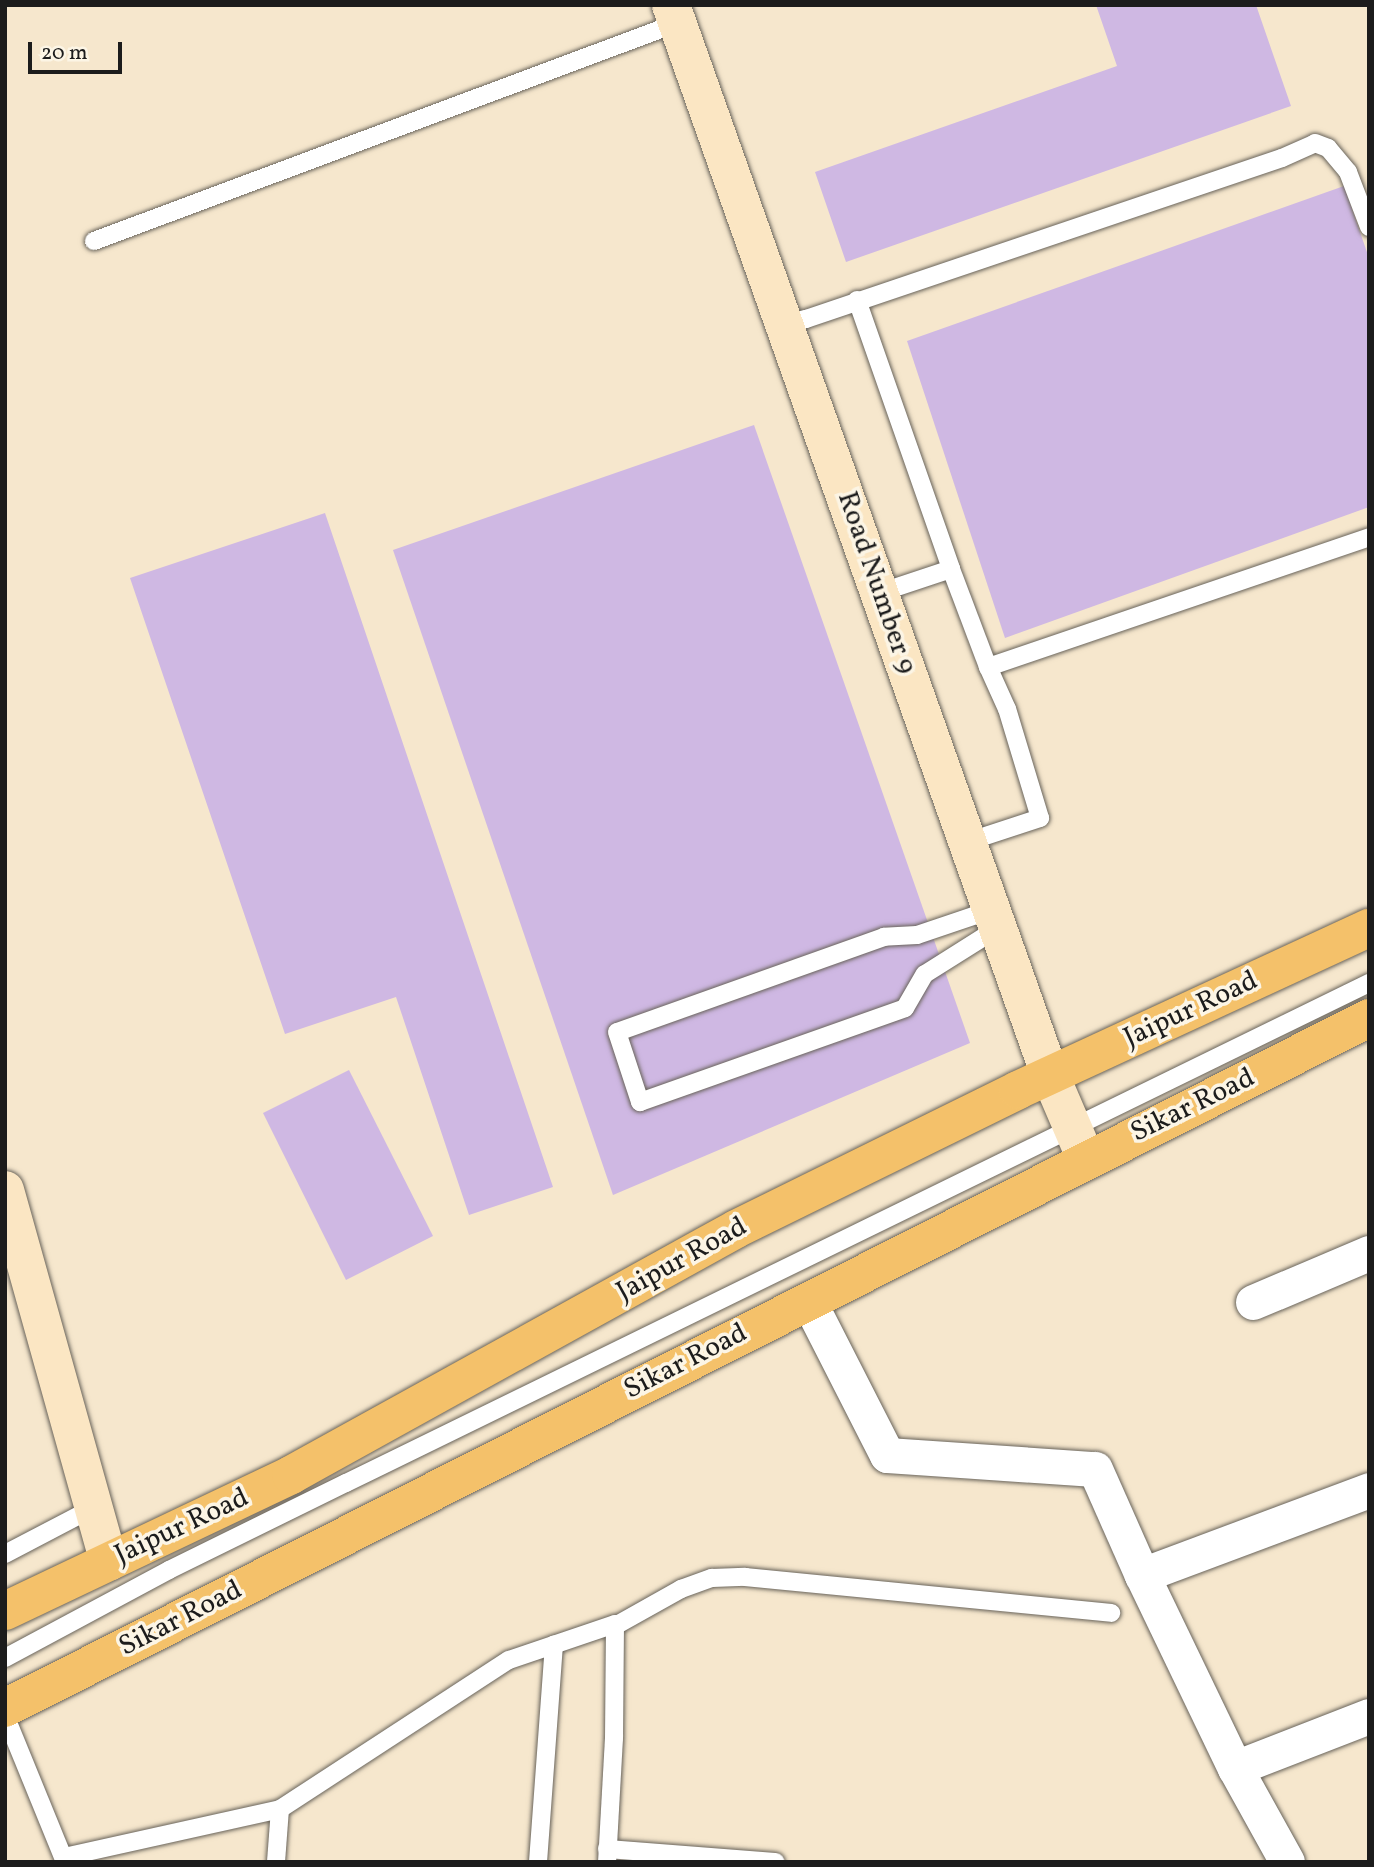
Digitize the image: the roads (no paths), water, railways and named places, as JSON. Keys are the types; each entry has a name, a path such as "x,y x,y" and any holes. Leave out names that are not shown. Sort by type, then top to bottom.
{"main road":[{"name":"Jaipur Road","path":"5,1611 292,1475 736,1229 1050,1075 1369,928"},
{"name":"Sikar Road","path":"5,1709 808,1300 1080,1143 1369,1018"}],"street":[{"name":"Road Number 9","path":"674,14 1050,1075 1080,1143"},
{"path":"5,1190 108,1562"},
{"path":"1253,1301 1369,1253"},
{"path":"808,1300 887,1455 1095,1469 1142,1575 1235,1768 1287,1862"},
{"path":"1142,1575 1369,1490"},
{"path":"1235,1768 1369,1716"}],"lane":[{"path":"94,241 674,14"},
{"path":"784,324 806,319 1282,158 1315,143 1328,148 1348,172 1369,227"},
{"path":"857,300 951,569 1007,709 1040,818 967,842"},
{"path":"988,667 1369,537"},
{"path":"880,593 951,569"},
{"path":"995,919 925,974 905,1008 640,1102 617,1032 884,937 917,935 995,919"},
{"path":"5,1658 216,1547 1080,1143 1369,983"},
{"path":"5,1554 93,1508"},
{"path":"5,1715 64,1859 279,1809 509,1660 615,1626 681,1589 712,1578 745,1577 1111,1613"},
{"path":"615,1626 614,1738 607,1856 776,1862"},
{"path":"538,1862 554,1644"},
{"path":"276,1862 279,1809"}]}
